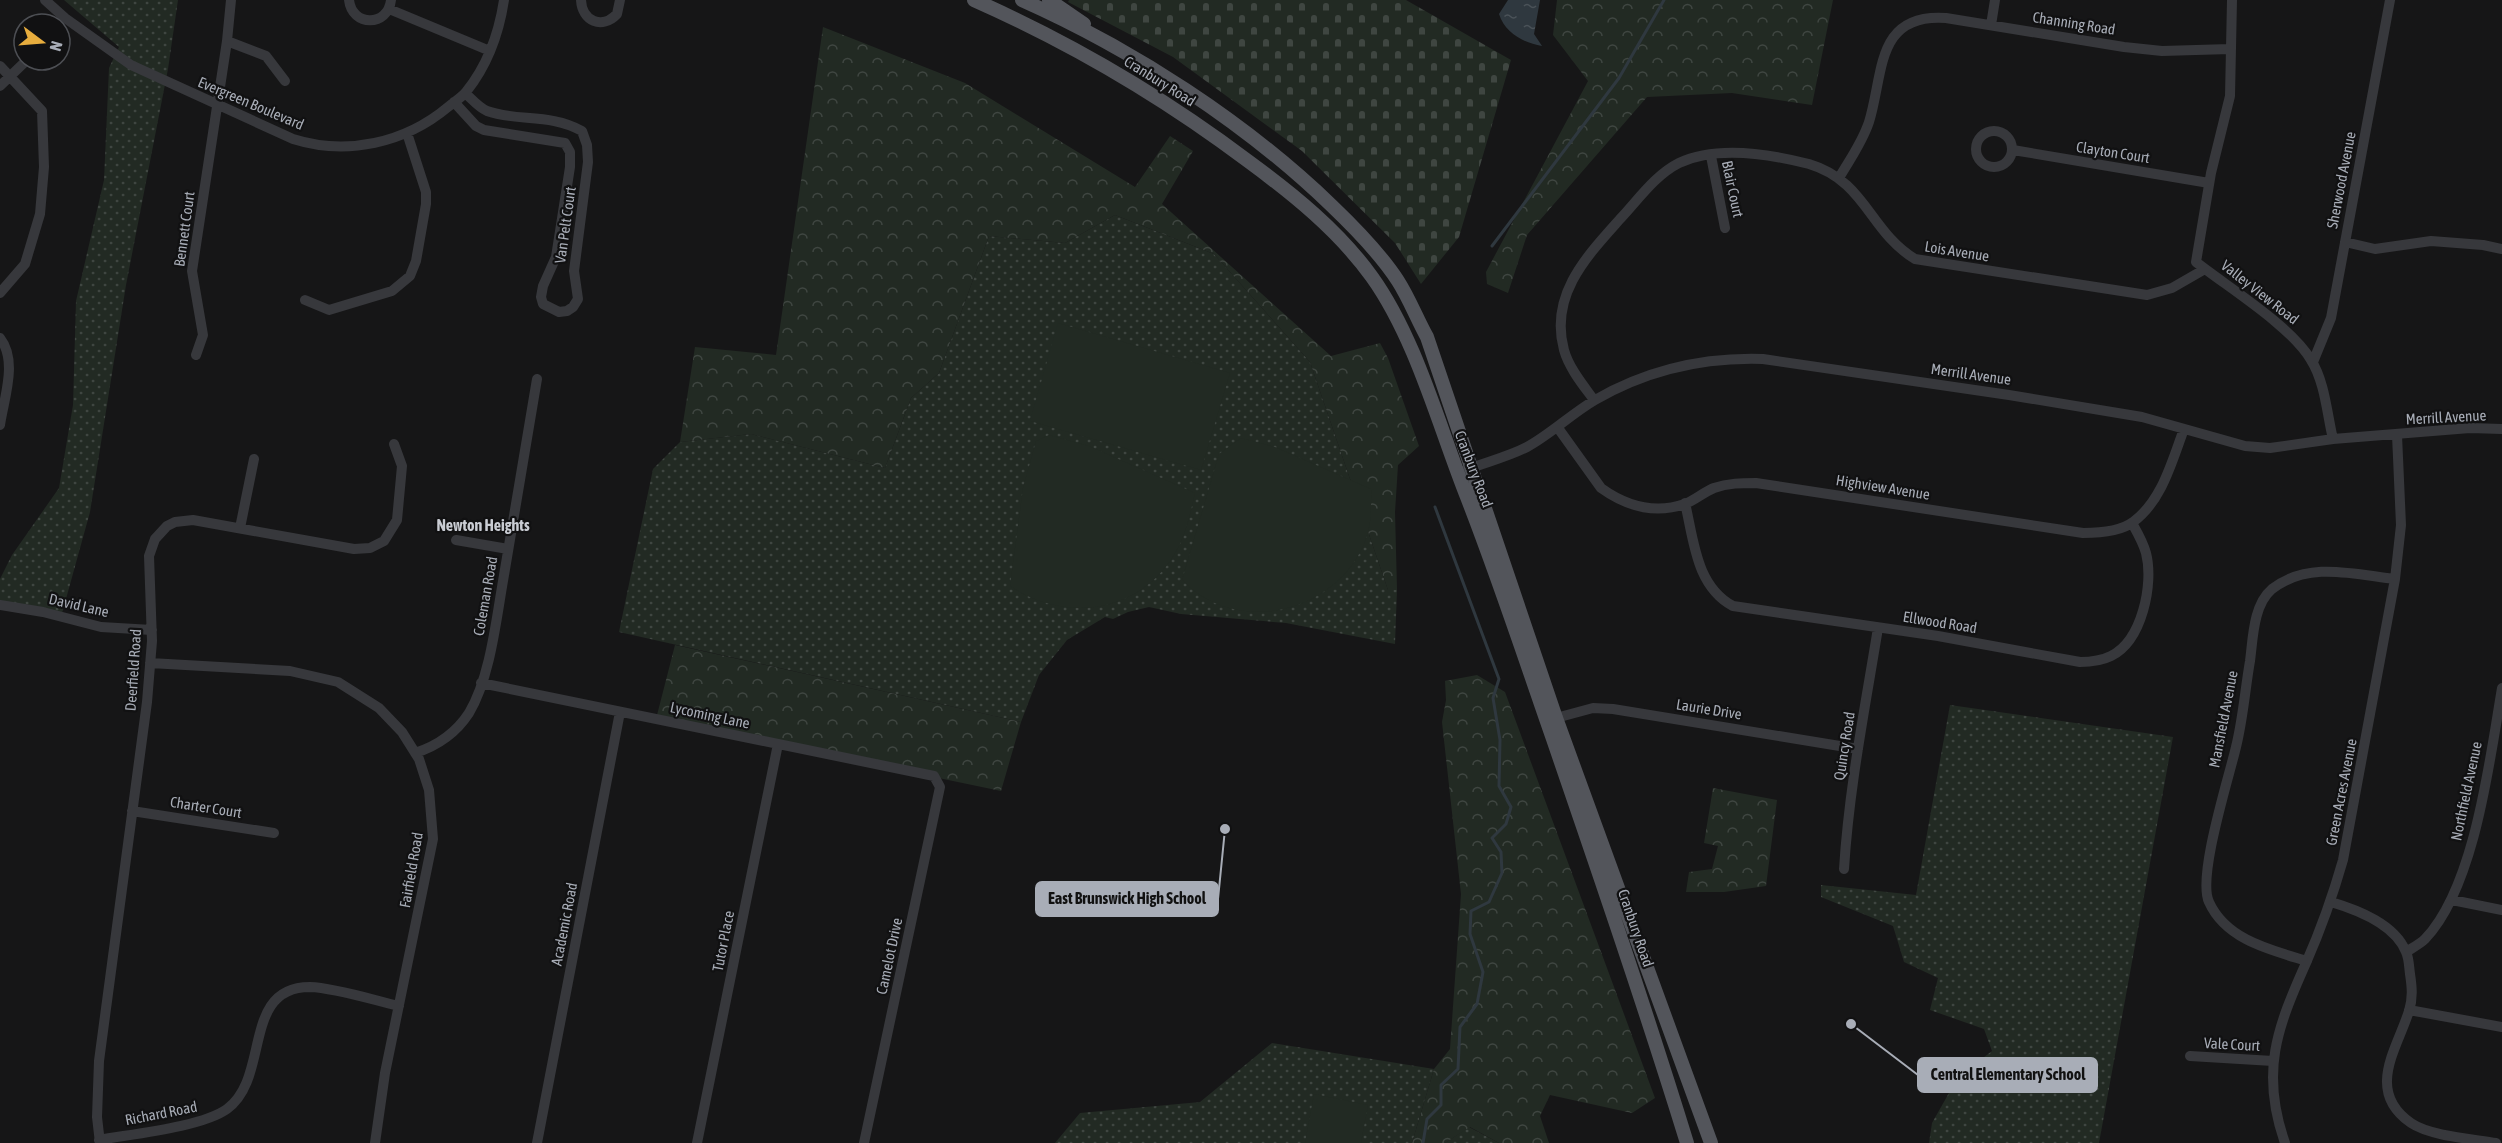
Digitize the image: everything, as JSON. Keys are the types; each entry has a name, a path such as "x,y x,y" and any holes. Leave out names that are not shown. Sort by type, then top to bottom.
{"main road":[{"name":"Cranbury Road","path":"974,0 1015,18 1094,60 1171,106 1287,190 1332,231 1372,277 1395,317 1418,367 1487,549 1638,985 1687,1143"},
{"path":"992,0 1015,18"},
{"name":"Cranbury Road","path":"1022,0 1132,58 1198,100 1298,173 1359,232 1398,281 1427,337 1556,718 1711,1143"},
{"path":"1050,0 1132,58"}],"street":[{"name":"Evergreen Boulevard","path":"45,0 54,12"},
{"name":"Bennett Court","path":"196,355 203,335 192,271 227,41 231,0"},
{"path":"349,0 356,16 368,21 381,18 390,4 490,51"},
{"name":"Evergreen Boulevard","path":"72,29 131,65 293,139 314,144 348,147 365,145 407,133 428,121 465,93 490,51 499,28 504,0"},
{"path":"581,0 581,7 588,18 600,23 607,22 617,14 620,0"},
{"path":"1991,25 1995,0"},
{"path":"2205,269 2196,262 2209,183 2230,96 2232,0"},
{"name":"Sherwood Avenue","path":"2313,362 2331,318 2391,0"},
{"name":"Channing Road","path":"1839,178 1863,137 1870,119 1882,58 1893,37 1911,23 1934,17 2162,51 2230,49"},
{"path":"227,41 266,56 285,81"},
{"path":"0,66 42,111 44,167 40,214 25,264 0,293"},
{"path":"0,86 15,72"},
{"path":"454,102 476,126 484,130 549,139 565,143 568,149 585,137 582,130 569,123 488,111 465,93"},
{"path":"305,300 329,310 392,291 410,276 416,261 426,192 407,133"},
{"name":"Van Pelt Court","path":"568,149 570,167 556,257 543,286 541,297 543,304 559,312 573,307 578,299 574,271 588,162 585,137"},
{"name":"Clayton Court","path":"2013,150 2209,183"},
{"name":"Lois Avenue","path":"1594,400 1570,366 1564,351 1561,319 1572,280 1582,262 1652,183 1679,164 1711,156 1741,152 1755,153 1808,164 1839,178 1863,201 1890,240 1915,259 2147,295 2172,288 2205,269"},
{"name":"Blair Court","path":"1711,156 1725,228"},
{"path":"2345,242 2375,249 2431,241 2483,244 2502,249"},
{"name":"Valley View Road","path":"2205,269 2292,335 2313,362 2333,440"},
{"path":"0,338 7,348 9,361 0,422"},
{"name":"Merrill Avenue","path":"1458,474 1517,452 1558,428 1594,400 1640,377 1684,364 1713,360 1762,359 2031,399 2142,417 2218,440 2262,447 2470,428 2502,429"},
{"name":"Coleman Road","path":"415,753 442,741 457,728 473,704 481,683 491,650 537,379"},
{"name":"Highview Avenue","path":"1558,428 1593,479 1611,495 1639,507 1652,509 1685,503 1713,488 1734,483 1756,483 2083,533 2100,532 2132,523"},
{"path":"2132,523 2162,486 2184,429"},
{"name":"Green Acres Avenue","path":"2285,1143 2275,1107 2273,1061 2277,1034 2287,1003 2307,962 2331,902 2345,849 2395,579 2401,525 2397,435"},
{"name":"Deerfield Road","path":"100,1142 97,1117 99,1061 150,663 152,630 149,556 151,547 160,532 175,522 193,519 354,549 378,545 390,535 397,520 402,466 394,444"},
{"path":"240,528 254,459"},
{"name":"Ellwood Road","path":"1685,503 1704,576 1716,595 1724,602 1744,609 1938,636 2080,662 2102,660 2113,656 2135,633 2143,610 2148,575 2146,553 2132,523"},
{"path":"456,540 508,549"},
{"name":"Mansfield Avenue","path":"2307,962 2261,947 2225,926 2207,901 2207,872 2221,800 2237,745 2257,613 2270,591 2295,575 2323,570 2395,579"},
{"name":"David Lane","path":"0,605 43,612 100,627 152,630"},
{"name":"Quincy Road","path":"1845,869 1846,838 1858,749 1878,628"},
{"name":"Fairfield Road","path":"150,663 291,671 322,677 352,689 379,708 402,732 415,753 429,790 434,822 433,838 385,1073 375,1143"},
{"name":"Lycoming Lane","path":"481,683 934,776"},
{"name":"Northfield Avenue","path":"2406,952 2424,940 2452,900 2475,832 2502,688"},
{"name":"Laurie Drive","path":"1556,718 1593,708 1613,709 1858,749"},
{"name":"Academic Road","path":"537,1143 620,712"},
{"name":"Tutor Place","path":"697,1143 778,744"},
{"name":"Camelot Drive","path":"864,1143 940,787 934,776"},
{"name":"Charter Court","path":"132,811 274,833"},
{"path":"2452,900 2502,910"},
{"path":"2331,902 2371,917 2395,936 2406,952 2413,990 2409,1010 2391,1051 2387,1069 2389,1091 2398,1111 2412,1124 2426,1129 2496,1143"},
{"name":"Richard Road","path":"100,1142 199,1122 226,1109 242,1094 249,1080 265,1013 279,997 288,992 298,988 320,988 399,1006"},
{"path":"2409,1010 2502,1027"},
{"name":"Vale Court","path":"2190,1056 2273,1061"}],"green space":[{"path":"64,0 178,0 168,69 126,285 90,512 61,617 0,605 0,579 12,555 59,488 73,405 76,301 104,180 109,68 119,47"},
{"path":"1069,0 1406,0 1511,60 1459,237 1421,284 1395,243 1302,151 1173,57 1068,2"},
{"path":"1557,0 1833,0 1812,105 1732,93 1647,97 1527,235 1508,293 1487,284 1486,272 1588,81 1553,35"},
{"path":"823,27 965,83 1135,187 1170,136 1193,151 1162,204 1331,356 1380,343 1388,358 1419,446 1398,465 1395,512 1397,590 1388,590 1310,362 1214,254 1115,215 1065,243 989,236 939,373 911,398 885,468 751,434 680,442 695,347 776,355"},
{"path":"1115,215 1214,254 1310,362 1388,590 1397,590 1395,644 1286,623 1181,614 1149,607 1128,612 1113,619 1105,617 1067,640 1039,675 1021,722 619,632 653,469 680,442 751,434 885,468 911,398 939,373 989,236 1065,243"},
{"path":"1058,323 1230,373 1201,470 1030,421"},
{"path":"1049,435 1089,446 1195,493 1182,540 1165,568 1147,586 1126,598 1104,605 1080,608 1056,605 1033,598 1010,586 1023,488 1036,441"},
{"path":"1241,438 1275,447 1371,489 1368,530 1364,544 1352,565 1335,583 1316,597 1294,606 1270,611 1246,611 1222,606 1200,595 1182,580 1219,454"},
{"path":"675,645 1021,722 1001,791 656,719"},
{"path":"1477,675 1505,692 1655,1098 1632,1113 1550,1095 1540,1116 1549,1143 1499,1143 1470,1127 1445,1143 1412,1143 1434,1069 1450,1049 1461,894 1442,722 1446,700 1445,681"},
{"path":"1950,705 2173,737 2099,1143 1929,1143 1932,1123 1958,1077 1992,1051 1984,1029 1930,1010 1938,978 1904,962 1893,926 1821,897 1821,885 1916,895"},
{"path":"1713,788 1777,800 1766,886 1724,892 1686,892 1689,872 1712,869 1718,846 1704,843"},
{"path":"1272,1043 1434,1069 1412,1143 1055,1143 1080,1113 1200,1102"},
{"path":"1314,1094 1368,1105 1361,1143 1305,1143"},
{"path":"1469,1127 1499,1143 1445,1143"}],"water":[{"path":"1508,0 1540,0 1534,34 1542,46 1522,40 1506,27 1499,14"}],"waterway":[{"path":"1492,246 1619,78 1664,0"},
{"path":"1423,1143 1427,1119 1441,1105 1441,1085 1458,1069 1460,1027 1477,1004 1483,972 1470,934 1471,911 1489,902 1502,873 1501,852 1492,838 1506,824 1511,807 1499,786 1500,740 1493,698 1499,679 1435,507"}],"place":[{"name":"East Brunswick High School","path":"1225,829"},
{"name":"Central Elementary School","path":"1851,1024"}],"district":[{"name":"Newton Heights","path":"483,525"}]}
